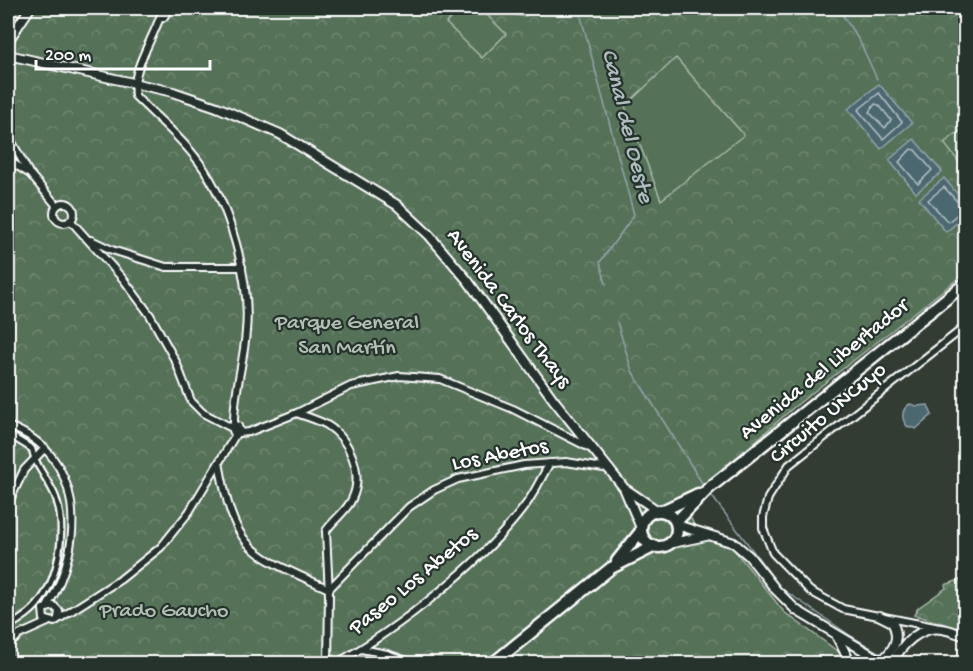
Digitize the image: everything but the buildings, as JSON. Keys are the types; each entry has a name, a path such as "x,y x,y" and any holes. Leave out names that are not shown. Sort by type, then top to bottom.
{"main road":[{"name":"Avenida del Libertador","path":"676,523 709,488 966,283"},
{"name":"Avenida del Libertador","path":"660,511 709,488"},
{"path":"492,663 611,568 654,546 668,544 676,535 676,523 660,511 646,516 641,529 611,568"},
{"path":"641,529 648,543 654,546"},
{"path":"860,663 870,659 882,661"}],"street":[{"path":"8,41 30,8"},
{"path":"8,646 19,635 58,618 121,579 161,547 189,512 235,431 234,415 247,329 242,267 220,195 198,161 135,96 133,83 159,23 163,8"},
{"path":"159,23 170,8"},
{"name":"Avenida Carlos Thays","path":"8,55 173,92 260,124 303,146 397,205 429,235 468,281 553,399 610,469 624,488 641,529"},
{"path":"8,135 30,174 57,206"},
{"path":"8,160 30,174"},
{"path":"67,204 72,208 73,215 70,220 61,223 56,219 54,211 57,206 67,204"},
{"path":"70,220 124,280 150,315 176,362 191,401 203,413 235,431 249,432 297,413 351,386 399,376 440,379 513,409 596,451"},
{"path":"88,238 112,250 166,267 242,267"},
{"name":"Circuito UNCuyo","path":"966,326 789,465 768,498 763,517 767,542 773,553 810,591 837,607 940,628 966,636"},
{"path":"297,413 329,426 342,438 355,468 357,484 346,510 326,531 329,589 328,663"},
{"path":"8,426 34,438 45,448 60,471 73,510 71,547 59,587 58,618"},
{"path":"8,434 32,449 34,458 57,500 60,545 51,583 38,604 8,627"},
{"path":"8,504 34,458 45,448"},
{"path":"219,462 230,512 246,543 267,561 329,589"},
{"name":"Los Abetos","path":"329,589 410,507 434,490 458,479 524,465 550,463 566,462 610,469"},
{"name":"Paseo Los Abetos","path":"335,663 361,649 439,590 490,545 527,503 550,463"},
{"name":"Avenida Carlos Thays","path":"624,488 660,511"},
{"path":"676,523 707,536 724,539 742,549 788,602 837,636 882,661 896,644 896,633 892,622 880,616"},
{"path":"668,544 707,536"},
{"path":"32,628 59,587"},
{"path":"48,605 58,608 85,600"},
{"path":"42,614 48,622"},
{"path":"893,663 909,641 927,630 940,628"},
{"path":"8,637 19,635"},
{"path":"837,636 851,663"},
{"path":"361,649 415,663"}],"green space":[{"name":"Parque General San Martín","path":"8,8 965,8 965,273 793,408 700,490 686,508 696,529 732,547 784,612 840,653 849,663 8,663"},
{"path":"461,8 480,8 506,34 482,58 446,23"},
{"path":"676,58 744,135 661,200 625,106"},
{"path":"966,128 965,170 944,143"},
{"path":"965,578 965,630 914,615 918,608 946,588 945,585"}],"water":[{"path":"508,8 533,8 525,16 518,16"},
{"path":"879,84 912,123 881,149 848,109"},
{"path":"914,139 942,172 916,193 889,160"},
{"path":"944,178 965,203 965,216 946,232 919,199"},
{"path":"910,404 928,405 932,415 916,429 907,426 903,417 905,409"}],"waterway":[{"name":"Canal del Oeste","path":"569,8 580,13 634,215 600,262 606,284"},
{"path":"838,8 860,42 877,79"},
{"name":"Canal del Oeste","path":"617,322 632,371 704,486"},
{"name":"Canal del Oeste","path":"711,495 781,588 883,655"}],"park label":[{"name":"Prado Gaucho","path":"164,612"}]}
